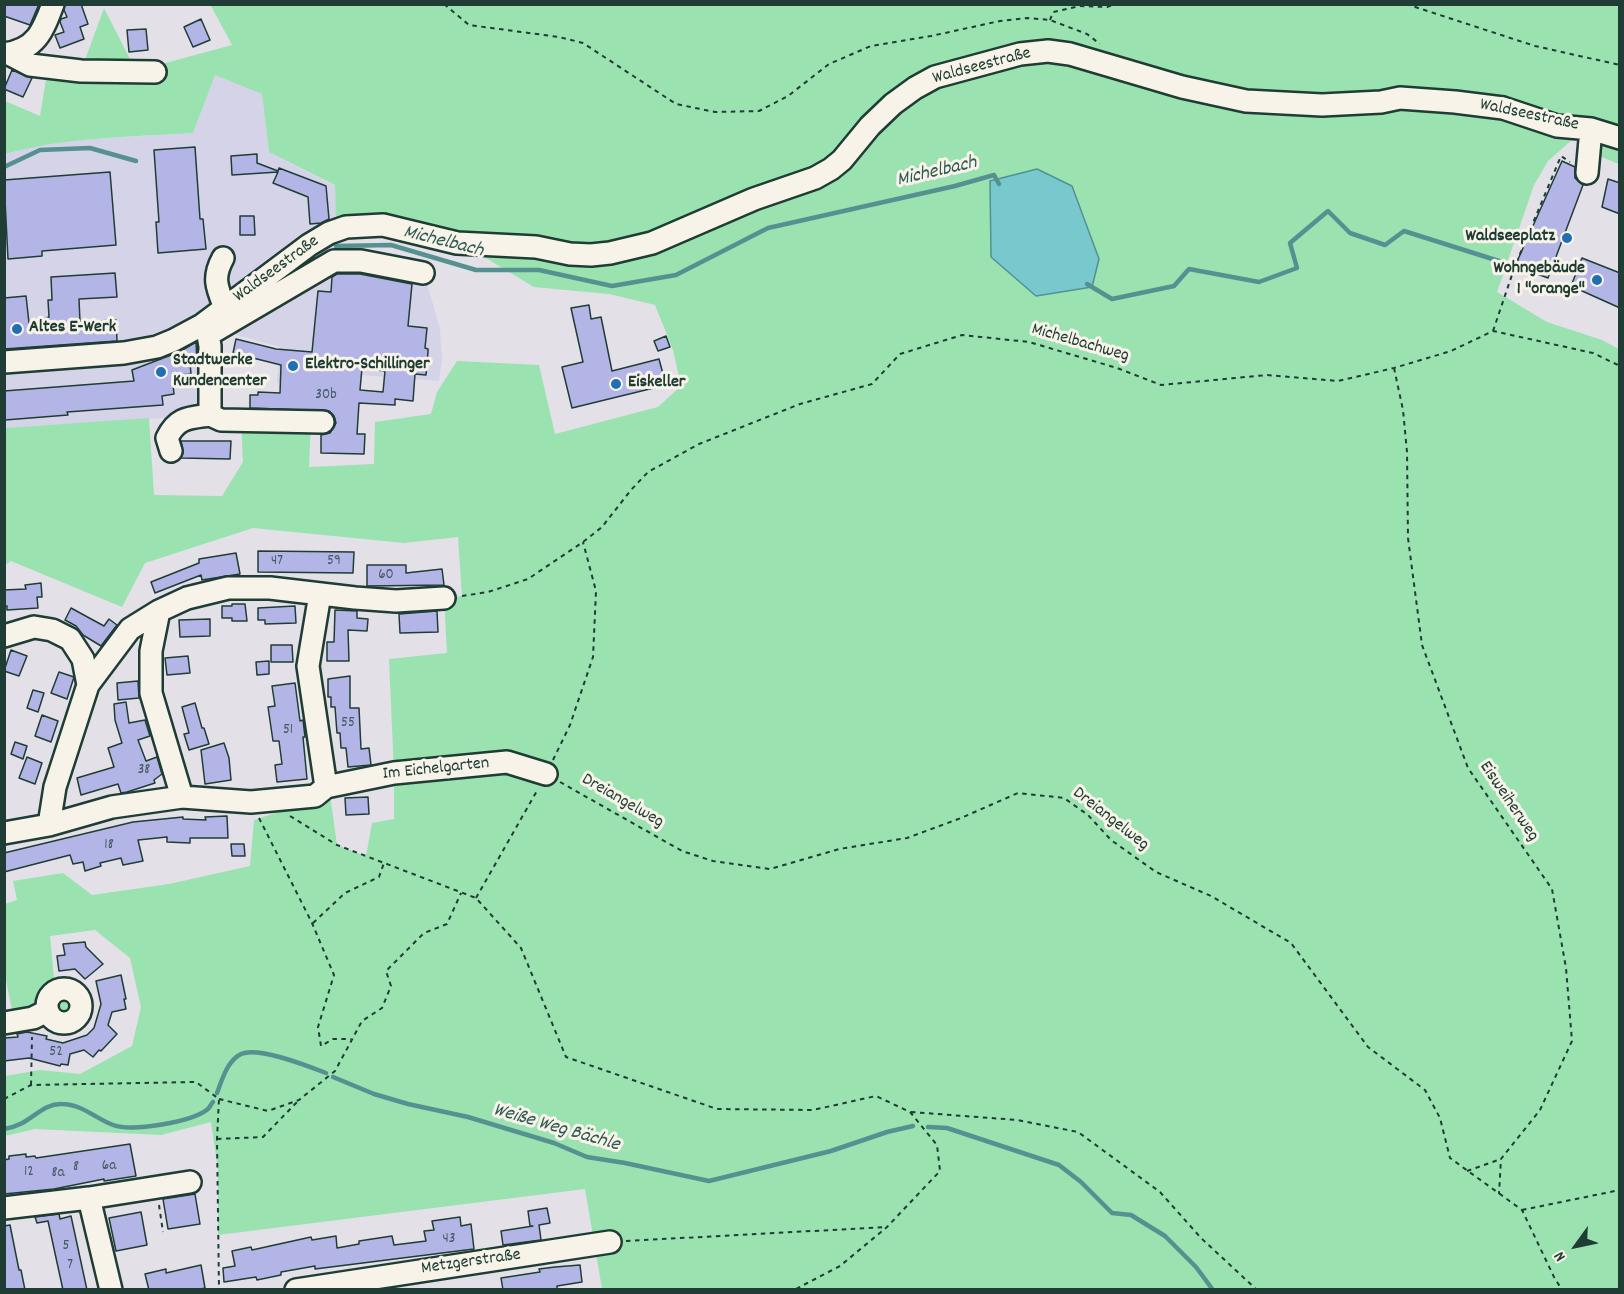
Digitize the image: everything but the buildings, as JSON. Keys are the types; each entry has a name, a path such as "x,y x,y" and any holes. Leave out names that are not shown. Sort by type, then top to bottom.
{"street":[{"path":"7,54 25,48 40,36 53,4"},
{"name":"Waldseestraße","path":"4,362 141,351 205,330 225,308 309,245 329,233 346,227 383,225 457,243 536,248 580,254 610,253 652,243 754,199 815,178 831,169 893,104 935,77 1020,54 1048,51 1070,54 1182,87 1246,101 1322,105 1418,98 1482,104 1503,108 1557,126 1591,129 1620,138"},
{"path":"7,54 30,65 81,71 155,72"},
{"path":"1587,173 1591,129"},
{"path":"223,258 216,270 216,282 225,308"},
{"path":"210,415 210,346 205,330 334,261 361,261 423,273"},
{"path":"171,451 167,438 172,427 184,419 210,415 221,420 323,422"},
{"path":"49,825 55,787 88,685 130,629 159,611 186,598 228,588 270,588 396,601 444,598"},
{"path":"320,594 308,666 326,787"},
{"path":"159,611 151,651 151,693 182,797"},
{"path":"4,636 34,627 52,630 70,639 83,659 88,685"},
{"name":"Im Eichelgarten","path":"4,833 49,825 112,807 182,797 259,802 315,796 326,787 394,773 507,762 546,774"},
{"path":"4,1023 40,1015"},
{"path":"4,1208 89,1198 190,1182"},
{"path":"89,1198 111,1290"},
{"name":"Metzgerstraße","path":"296,1290 610,1242"}],"path":[{"path":"444,4 469,26 583,42 676,104 714,112 759,111 788,96 829,64 872,46 1000,21 1027,18 1050,20 1087,34 1107,48 1112,66"},
{"path":"1050,20 1053,12 1080,6 1107,7 1115,4"},
{"path":"1406,4 1535,46 1620,65"},
{"path":"1587,173 1561,156 1515,266 1493,331 1593,353 1620,366"},
{"name":"Michelbachweg","path":"444,598 488,592 528,579 602,527 648,472 699,444 800,405 872,384 900,354 962,335 1029,342 1117,368 1161,385 1267,375 1338,381 1394,368 1451,351 1493,331"},
{"name":"Eisweiherweg","path":"1394,368 1403,410 1407,452 1408,538 1422,645 1468,768 1552,889 1566,968 1572,1041 1540,1110 1501,1159"},
{"path":"476,898 546,774 570,725 593,657 596,591 583,542"},
{"name":"Dreiangelweg","path":"546,774 682,851 713,861 770,869 839,849 907,838 1018,793 1064,798 1088,815 1111,840 1156,872 1211,896 1290,943 1368,1047 1425,1090 1440,1118 1449,1158 1522,1210 1554,1277 1563,1290"},
{"path":"259,802 337,845 476,898 521,948 566,1057 717,1109 813,1110 876,1096 910,1112 1017,1120 1078,1132 1160,1192 1201,1238 1257,1290"},
{"path":"259,802 334,975 318,1027 321,1046 333,1039 353,1038"},
{"path":"312,923 345,893 379,877 384,863"},
{"path":"217,1139 263,1137 299,1100 335,1071 362,1020 382,1008 391,986 386,971 424,933 447,924 461,893"},
{"path":"31,1085 40,1015"},
{"path":"4,1099 31,1085 196,1082 219,1099 268,1111 299,1100"},
{"path":"219,1099 217,1139 219,1290"},
{"path":"794,1290 840,1266 887,1227 940,1171 937,1145 910,1112"},
{"path":"1467,1171 1501,1159 1499,1194"},
{"path":"156,1188 163,1232"},
{"path":"1522,1210 1620,1190"},
{"path":"610,1242 887,1227"}],"shaded area":[{"path":"215,74 262,94 269,152 335,186 338,252 423,269 440,329 442,359 439,381 309,371 293,383 277,383 280,347 226,332 210,346 210,415 5,428 5,154 34,146 93,139 193,133"}],"green space":[{"path":"210,4 1619,5 1619,125 1597,118 1548,161 1534,185 1497,292 1547,322 1602,340 1619,349 1619,1289 602,1289 585,1189 218,1235 218,1170 211,1122 161,1135 35,1129 5,1136 5,1076 40,1070 80,1074 132,1046 141,1007 130,958 95,930 50,936 54,978 35,1011 13,1015 5,975 5,904 17,900 13,881 63,873 92,895 169,884 250,866 254,820 330,795 337,845 366,856 372,823 394,819 389,659 447,653 444,598 462,596 458,537 404,543 253,528 145,563 122,607 11,561 5,565 5,428 149,418 154,495 222,496 243,462 241,420 311,422 309,467 374,464 375,422 431,414 437,392 457,361 539,365 555,434 658,407 681,386 673,350 655,305 609,294 534,287 456,240 336,223 335,185 269,152 262,94 215,75 193,133 75,141 5,154 5,101 40,116 48,67 81,71 104,8 136,71 232,45"},
{"path":"1605,142 1619,147 1619,164 1599,156"},
{"path":"64,989 76,994 81,1006 76,1018 64,1023 52,1018 47,1006 52,994"}],"water":[{"path":"1037,169 1072,186 1099,259 1092,287 1036,296 991,257 990,181"}],"waterway":[{"name":"Michelbach","path":"4,167 40,150 90,148 136,161"},
{"name":"Michelbach","path":"336,246 391,245 476,270 539,270 612,286 676,275 768,228 955,186 994,175 999,184"},
{"name":"Michelbach","path":"1087,284 1112,299 1174,286 1189,269 1259,282 1297,268 1290,243 1328,211 1350,233 1385,245 1404,231 1502,262"},
{"name":"Weiße Weg Bächle","path":"217,1093 232,1061 241,1054 249,1052 283,1058 326,1073"},
{"name":"Weiße Weg Bächle","path":"333,1077 374,1094 468,1117 554,1143 587,1157 709,1181 831,1151 887,1132 913,1126"},
{"name":"Weiße Weg Bächle","path":"4,1129 21,1124 54,1105 76,1106 113,1125 134,1127 176,1122 189,1118 208,1109 213,1102"},
{"name":"Weiße Weg Bächle","path":"928,1127 947,1128 1059,1165 1081,1182 1112,1213 1131,1215 1165,1236 1196,1267 1213,1290"}],"place":[{"name":"Waldseeplatz","path":"1567,238"},
{"name":"Wohngebäude 1 \"orange\"","path":"1597,280"},
{"name":"Altes E-Werk","path":"17,329"},
{"name":"Elektro-Schillinger","path":"293,366"},
{"name":"Stadtwerke Kundencenter","path":"161,372"},
{"name":"Eiskeller","path":"616,384"}]}
